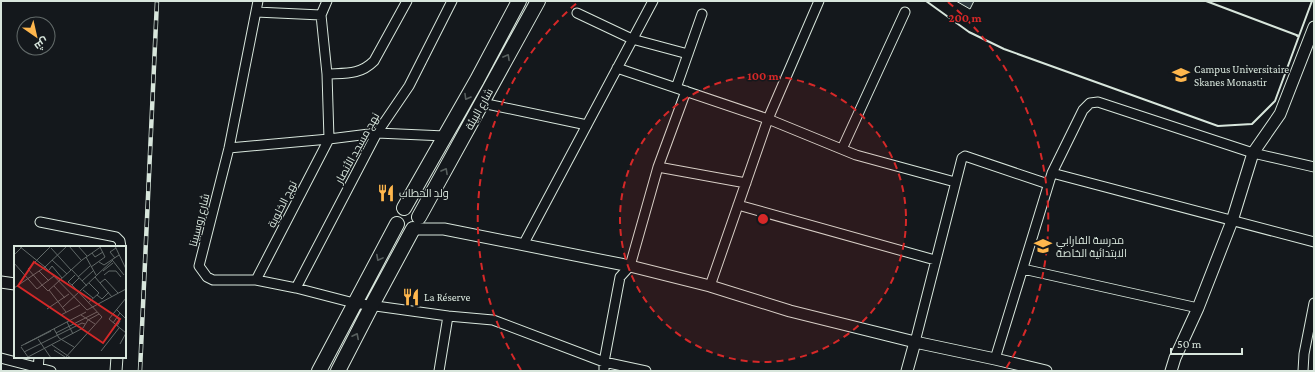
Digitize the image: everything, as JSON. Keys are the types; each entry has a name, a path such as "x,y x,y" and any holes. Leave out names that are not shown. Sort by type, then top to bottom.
{"main road":[{"name":"شارع البيئة","path":"319,371 397,224 396,220 398,213 404,208 520,1"},
{"name":"شارع البيئة","path":"338,371 372,304 538,1"},
{"path":"397,224 402,229 409,231 416,223 415,210 404,208"}],"street":[{"name":"شارع روسبينا","path":"258,1 229,148 199,266 206,277 213,280 256,280 296,288 354,303 372,304 448,316 493,320 604,367 646,371"},
{"path":"327,1 321,15 327,74 330,139"},
{"path":"327,74 360,72 368,68 374,61 407,1"},
{"name":"نهج مسجد الأنصار","path":"296,288 377,133 409,86 452,1"},
{"path":"523,245 653,1"},
{"path":"710,286 768,119 819,1"},
{"path":"256,12 321,15"},
{"path":"842,149 905,12"},
{"path":"577,13 632,39 688,54"},
{"path":"676,88 702,14"},
{"path":"1172,371 1175,358 1198,308 1232,221 1253,153 1280,114 1314,27"},
{"path":"617,68 768,119 856,155 955,182"},
{"path":"604,367 620,277 630,266 658,167 686,91"},
{"path":"995,359 1052,173 1083,110 1090,103 1098,102 1253,153 1314,167"},
{"path":"482,103 587,125"},
{"path":"229,148 330,139 377,133 445,136"},
{"name":"نهج الخلوية","path":"256,280 330,139"},
{"path":"907,371 962,158 965,156 1048,184"},
{"path":"658,167 746,183"},
{"path":"1052,173 1314,242"},
{"path":"738,205 935,260"},
{"path":"40,222 116,237 120,241 121,246"},
{"path":"416,223 630,266 710,286 790,311 915,342 1046,371"},
{"path":"1023,269 1198,308"},
{"path":"1,282 14,284"},
{"path":"1303,371 1304,354 1314,303"},
{"path":"439,371 448,316"},
{"path":"1,358 38,369 51,371"},
{"path":"38,369 39,358"},
{"path":"116,371 117,358"}],"building":[{"path":"956,1 974,1 970,9"}],"railway":[{"path":"140,371 157,1"}],"wall":[{"path":"926,1 969,32 1004,49 1218,126 1252,124 1275,101 1299,36 1206,1"},
{"path":"1297,36 1299,36 1312,1"}],"place":[{"name":"Campus Universitaire Skanes Monastir","path":"1181,75"},
{"name":"ولد الحطاب","path":"386,193"},
{"name":"مدرسة الفارابي الابتدائية الخاصة","path":"1043,246"},
{"name":"La Réserve","path":"411,297"}]}
